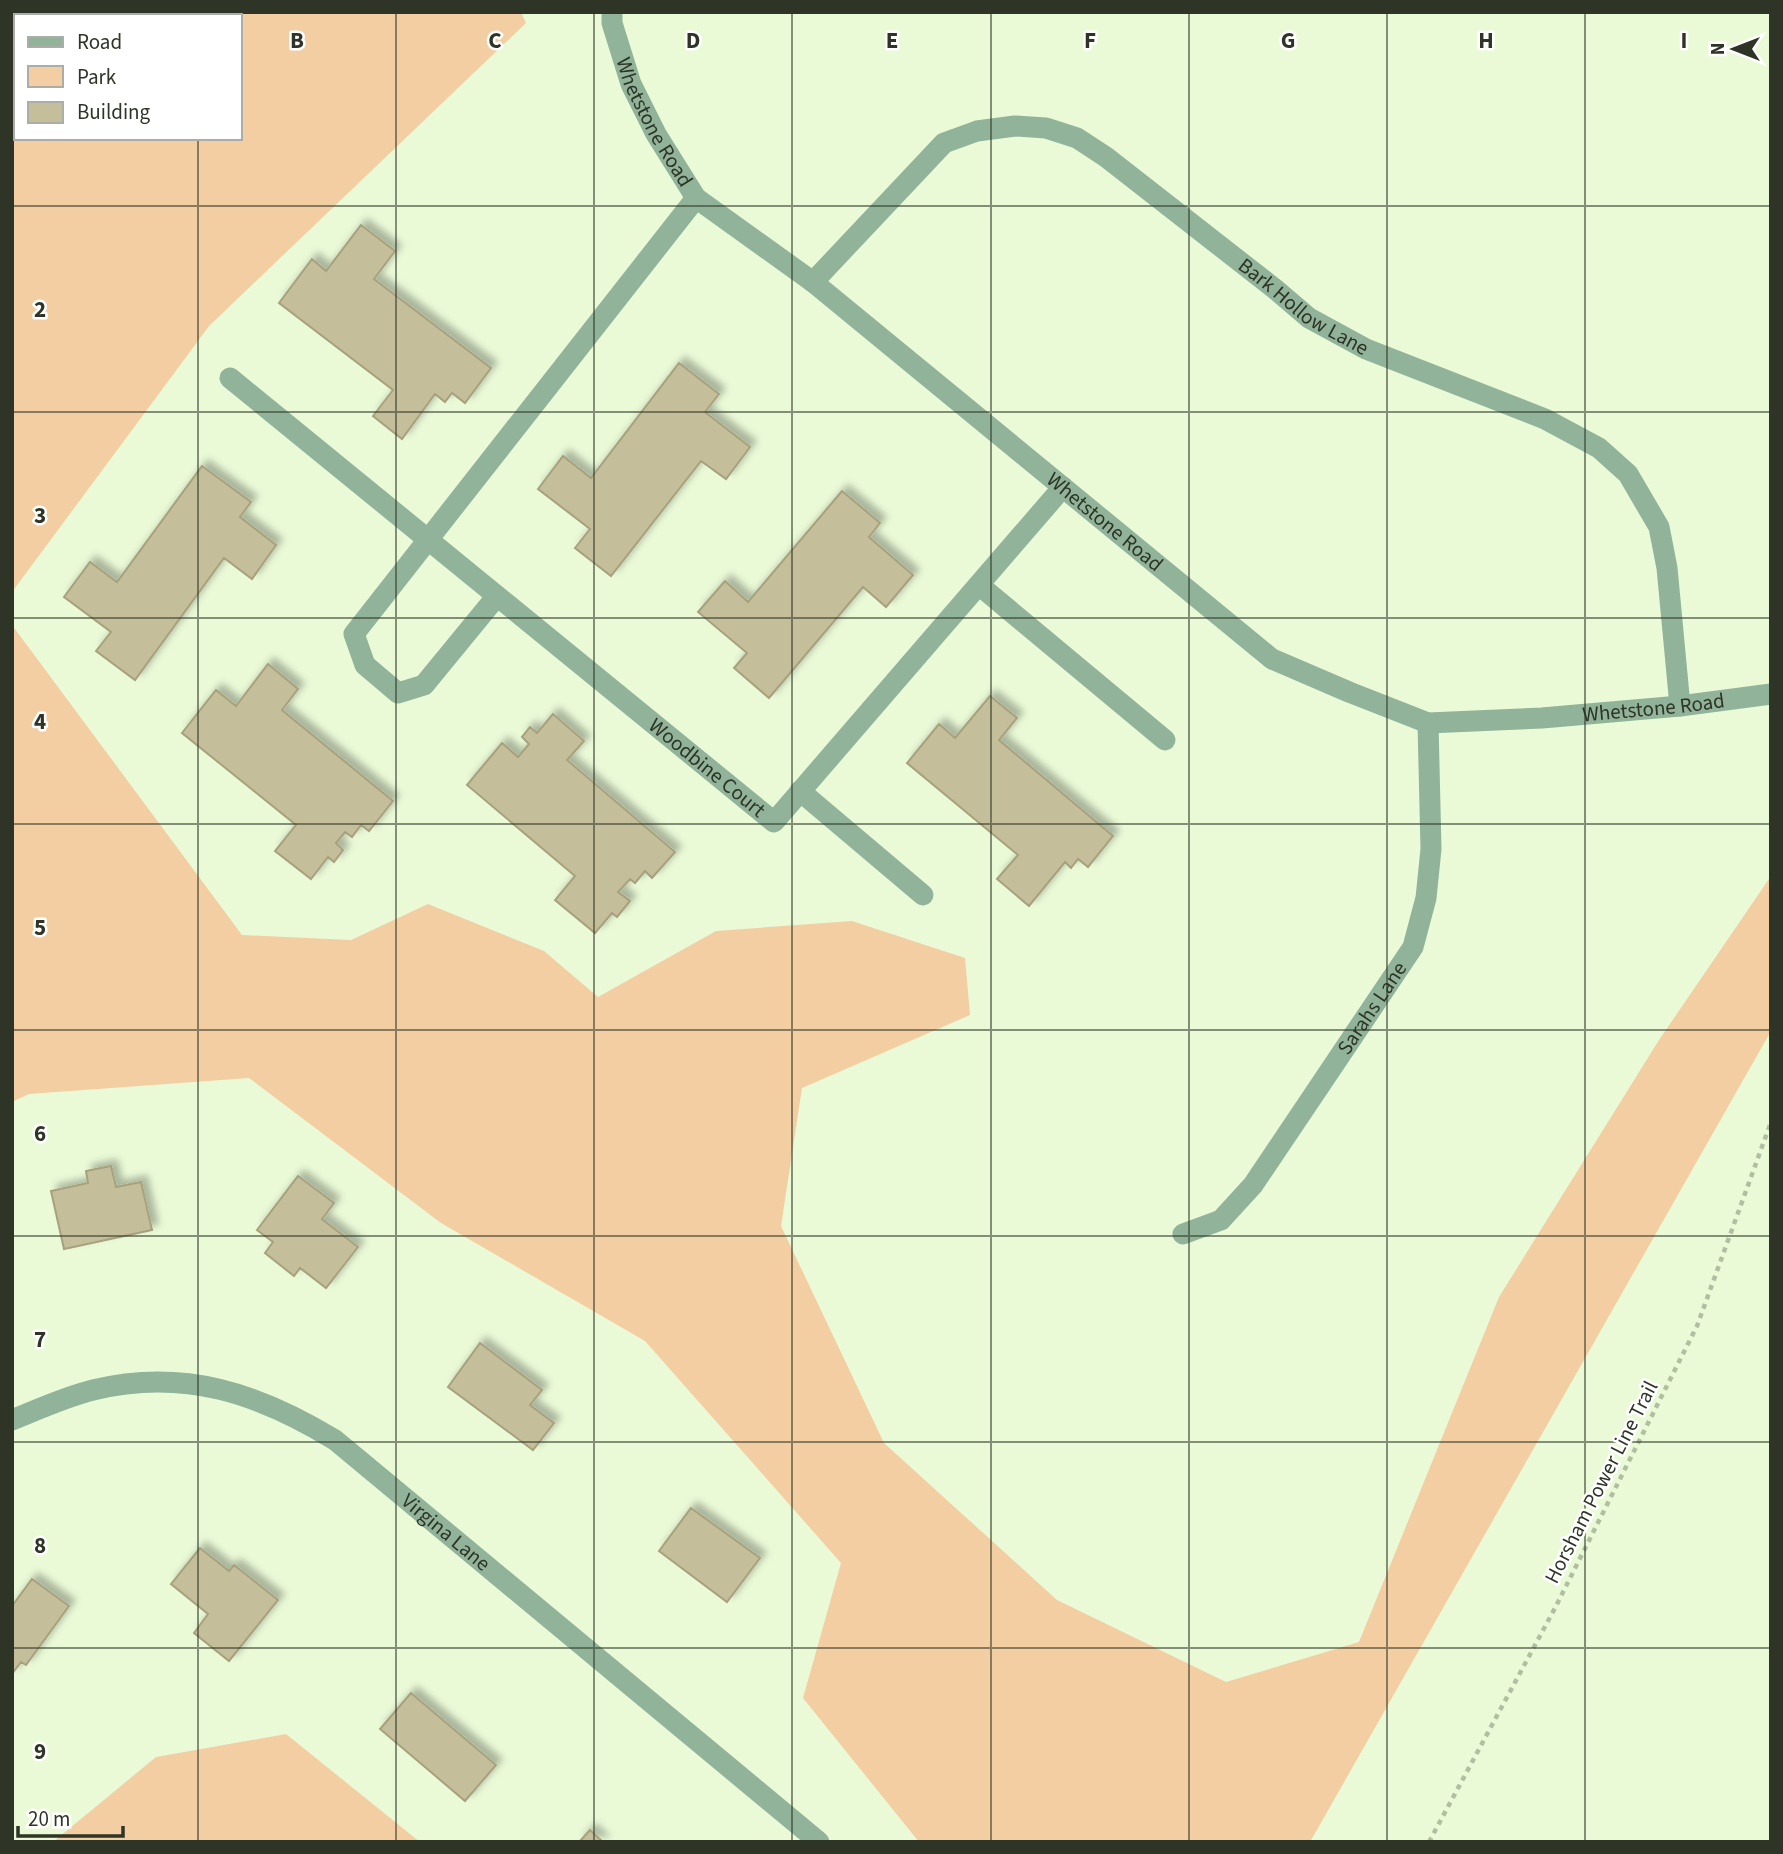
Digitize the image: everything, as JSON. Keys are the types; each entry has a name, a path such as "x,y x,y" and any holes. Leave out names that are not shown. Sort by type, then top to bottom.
{"street":[{"name":"Whetstone Road","path":"612,12 612,23 631,84 656,134 696,198 813,282 1272,659 1427,723 1542,718 1680,706 1771,694"},
{"name":"Bark Hollow Lane","path":"813,282 944,143 977,131 1016,126 1046,128 1077,138 1159,198 1309,318 1366,349 1545,419 1600,448 1628,474 1659,527 1667,568 1680,706"},
{"path":"497,596 424,685 398,694 365,665 354,634 696,198"},
{"name":"Woodbine Court","path":"230,378 774,822 1063,487"},
{"path":"979,585 1165,740"},
{"name":"Sarahs Lane","path":"1183,1234 1221,1220 1253,1185 1413,947 1426,898 1431,849 1427,723"},
{"path":"800,791 923,895"},
{"name":"Virgina Lane","path":"12,1420 62,1399 93,1390 150,1383 215,1387 251,1397 296,1416 335,1440 819,1842"}],"path":[{"name":"Horsham Power Line Trail","path":"1429,1842 1555,1608 1697,1326 1771,1122"}],"green space":[{"path":"12,12 521,12 526,23 209,326 12,592"},
{"path":"12,625 242,935 351,940 428,904 544,951 598,997 716,931 852,921 965,958 970,1015 802,1088 781,1226 884,1443 1057,1600 1226,1682 1359,1642 1499,1297 1659,1040 1771,876 1771,1031 1310,1842 919,1842 803,1698 841,1563 645,1341 441,1223 249,1078 29,1094 12,1102"},
{"path":"286,1734 420,1842 53,1842 156,1757"}],"building":[{"path":"361,225 395,251 374,279 491,368 465,403 452,393 445,402 435,394 402,439 373,416 393,390 279,303 312,259 326,271"},
{"path":"679,363 719,394 705,412 750,447 726,479 701,461 611,576 575,548 590,529 538,489 563,456 591,478"},
{"path":"202,466 251,502 240,517 276,545 252,579 224,558 135,680 96,651 111,632 64,597 90,562 117,582"},
{"path":"842,491 880,523 869,537 913,575 886,607 863,587 769,698 734,668 747,653 698,612 725,581 748,602"},
{"path":"268,664 298,689 282,710 393,801 369,831 361,825 352,837 345,832 336,843 343,850 334,862 328,857 311,879 275,851 296,825 182,733 216,690 236,706"},
{"path":"990,696 1017,718 999,740 1113,836 1088,867 1078,859 1071,868 1065,862 1029,906 997,879 1018,855 907,763 939,724 955,738"},
{"path":"553,714 584,741 567,760 675,852 652,878 645,871 635,883 630,879 618,892 630,901 617,917 612,913 595,933 555,900 575,876 467,785 502,743 518,757 529,744 522,737 530,727 537,733"},
{"path":"111,1166 116,1187 141,1182 152,1230 64,1249 51,1191 88,1183 86,1171"},
{"path":"298,1176 334,1203 322,1219 358,1247 326,1288 300,1268 294,1276 265,1253 273,1242 257,1230"},
{"path":"480,1343 542,1390 530,1405 554,1423 533,1450 448,1387"},
{"path":"691,1508 760,1558 727,1602 659,1551"},
{"path":"200,1548 229,1571 234,1565 278,1600 229,1661 194,1633 208,1614 171,1584"},
{"path":"32,1579 69,1606 26,1665 21,1662 12,1674 12,1606"},
{"path":"411,1693 496,1765 465,1801 380,1729"},
{"path":"590,1830 603,1842 579,1842"}]}
